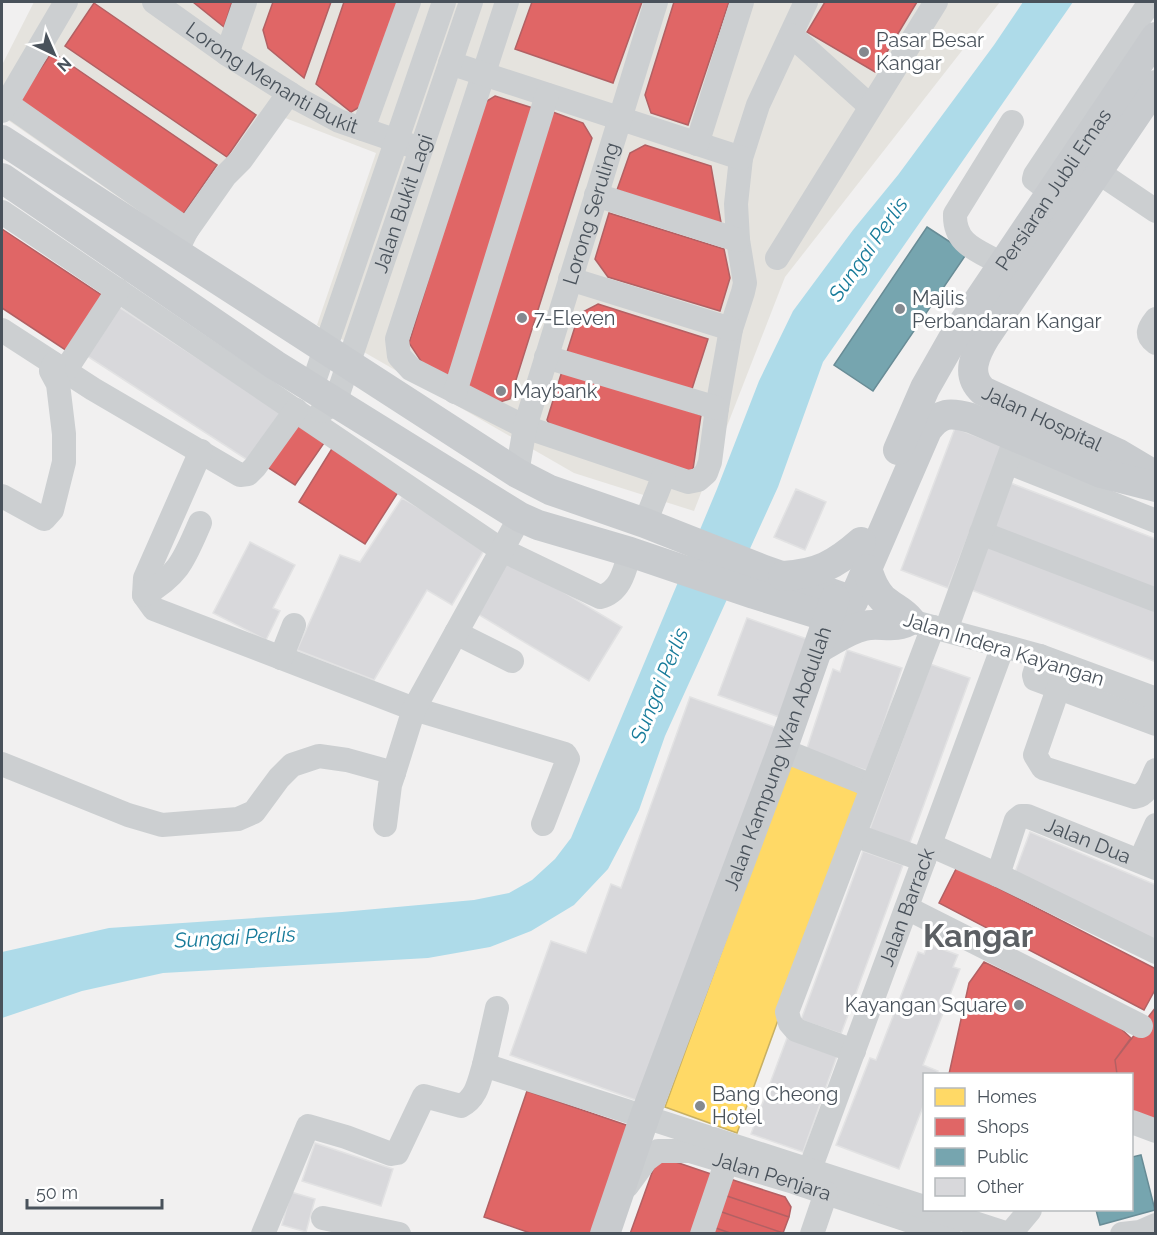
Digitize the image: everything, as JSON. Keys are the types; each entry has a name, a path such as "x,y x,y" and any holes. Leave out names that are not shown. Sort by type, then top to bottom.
{"main road":[{"name":"Persiaran Jubli Emas","path":"986,336 1051,192 1155,37"},
{"name":"Persiaran Jubli Emas","path":"914,413 954,337 1098,172 1155,85"},
{"path":"2,140 181,241 337,356 517,473 550,490 645,523 672,550"},
{"path":"2,178 131,288 275,364 314,400 520,517 538,525 630,552 672,550 839,604"},
{"name":"Jalan Hospital","path":"986,336 972,367 975,381 983,391 1117,453 1155,476"},
{"path":"939,365 946,387 962,407 1011,449 1155,488"},
{"path":"930,626 888,602 878,593 864,555 927,430 941,416 954,413 962,407 970,392 983,391"},
{"path":"914,413 925,407 962,407"},
{"name":"Jalan Kampung Wan Abdullah","path":"605,1233 645,1116 782,750 816,650 864,555 914,413"},
{"path":"766,580 802,574 824,568 844,557 864,555"},
{"path":"816,650 856,628 877,624 930,626"}],"street":[{"path":"66,2 4,107 181,241 225,176 241,160 289,93"},
{"path":"227,54 245,2"},
{"path":"363,129 409,2"},
{"name":"Jalan Bukit Lagi","path":"337,356 397,140 444,2"},
{"name":"Jalan Bukit Lagi","path":"201,451 240,475 248,474 314,400 337,356 421,149 471,2"},
{"path":"507,2 397,339 399,356 411,369 525,427 688,482 698,480 706,473 710,462 731,329 744,292 745,283 738,240 736,204 741,158 758,105 806,2"},
{"name":"Lorong Seruling","path":"517,473 525,427 656,2"},
{"path":"697,144 742,2"},
{"path":"777,258 936,2"},
{"path":"1051,192 1036,182 1035,175 1150,2"},
{"name":"Lorong Menanti Bukit","path":"166,5 227,54 289,93 339,121 421,149"},
{"path":"791,35 870,106"},
{"path":"450,63 741,158"},
{"path":"455,392 548,95"},
{"path":"1012,122 955,214 954,227 962,241 1014,270"},
{"path":"1098,172 1155,211"},
{"path":"596,195 738,240"},
{"path":"2,212 131,288 60,368 51,371 58,384 64,443 64,462 52,510 44,519 2,496"},
{"path":"570,279 731,329"},
{"path":"1155,319 1148,333 1149,338 1155,343"},
{"path":"2,330 93,389 201,451 145,578 144,595 154,609 414,709 565,754 568,759 543,824"},
{"path":"546,357 717,408"},
{"path":"314,400 500,549 600,597 606,596 616,587 630,552"},
{"path":"854,1051 796,1030 789,1023 787,1012 930,626 981,533 1011,449 1155,521"},
{"path":"645,523 664,475"},
{"path":"384,825 390,785 414,709 500,549 520,517"},
{"path":"144,595 172,576 184,559 200,523"},
{"path":"981,533 1155,600"},
{"name":"Jalan Indera Kayangan","path":"839,604 1040,656 1155,699"},
{"path":"281,658 294,625"},
{"path":"456,633 512,661"},
{"name":"Jalan Barrack","path":"810,1169 1004,646"},
{"path":"1040,656 1034,675 1035,679 1155,724"},
{"path":"1058,689 1035,754 1043,768 1135,797 1142,796 1146,792 1155,770"},
{"path":"782,750 872,786"},
{"path":"2,764 128,815 162,825 238,819 254,812 279,778 292,765 319,756 347,760 394,773"},
{"name":"Jalan Dua","path":"998,876 1016,820 1021,816 1027,816 1148,865"},
{"path":"1148,865 1155,825"},
{"path":"854,835 927,853 998,876 1155,952"},
{"path":"907,908 1141,1026"},
{"path":"263,1233 308,1126 391,1154 397,1154 424,1096 461,1106 469,1102 474,1096 484,1065 497,1008"},
{"name":"Jalan Penjara","path":"484,1065 810,1169 934,1222"},
{"path":"1133,1123 1155,1131"},
{"name":"Jalan Penjara","path":"616,1203 646,1160 658,1151 690,1151 826,1193 934,1222 1009,1233"},
{"path":"702,1233 723,1172"},
{"path":"812,1233 826,1193"},
{"path":"1009,1233 1028,1211"},
{"path":"323,1218 399,1233"},
{"path":"1122,1233 1140,1232 1155,1225"}],"shaded area":[{"path":"34,2 1000,2 785,277 694,511 574,473 317,325 376,153 267,111 186,244 2,116 2,65"}],"water":[{"name":"Sungai Perlis","path":"1023,2 1073,2 823,362 778,487 665,736 639,810 608,869 574,905 531,931 490,947 428,958 163,973 82,991 2,1018 2,952 109,928 342,912 474,900 509,893 532,880 555,859 571,838 717,489 759,381 793,311 853,230 898,175"}],"building: Homes":[{"path":"790,763 862,789 737,1133 665,1107"}],"building: Shops":[{"path":"193,2 232,2 224,27"},
{"path":"273,2 331,2 304,78 268,48 263,30"},
{"path":"344,2 403,2 368,102 351,112 316,84"},
{"path":"532,2 642,2 613,83 515,49"},
{"path":"674,2 729,2 688,125 651,113 645,95"},
{"name":"Pasar Besar Kangar","path":"825,2 917,2 875,72 807,32"},
{"path":"94,3 256,115 227,157 65,46"},
{"path":"52,52 217,165 182,216 17,103"},
{"path":"495,96 536,109 451,382 423,364 409,343 482,104"},
{"path":"550,111 583,123 592,138 510,399 493,404 463,388"},
{"path":"645,145 711,166 722,228 617,190 630,153"},
{"path":"609,213 724,249 730,278 720,311 608,277 595,259"},
{"path":"2,229 106,298 70,353 2,308"},
{"path":"598,304 708,339 691,392 567,352 579,314"},
{"path":"563,368 701,415 692,476 554,431 547,420"},
{"path":"293,422 324,443 295,485 264,465"},
{"path":"333,447 400,489 365,544 299,502"},
{"path":"957,867 1156,969 1156,988 1144,1010 939,903"},
{"name":"Kayangan Square","path":"984,962 1119,1027 1131,1038 1115,1060 1117,1073 949,1073 969,983"},
{"path":"1156,1007 1156,1120 1133,1111 1133,1073 1117,1073 1115,1060"},
{"path":"527,1091 629,1126 592,1234 533,1234 484,1217"},
{"path":"658,1156 717,1176 696,1234 630,1234"},
{"path":"727,1178 785,1197 791,1207 789,1217 721,1194"},
{"path":"721,1194 789,1217 783,1233 716,1210"},
{"path":"716,1210 783,1233 733,1234 710,1226"},
{"path":"710,1226 733,1234 707,1234"}],"building: Public":[{"name":"Majlis Perbandaran Kangar","path":"927,227 967,253 873,391 834,365"},
{"path":"1141,1155 1155,1210 1100,1225 1096,1211 1133,1211 1133,1157"}],"building: Other":[{"path":"116,305 281,412 249,461 84,354"},
{"path":"955,428 1003,446 948,588 901,570"},
{"path":"1008,482 1156,539 1156,592 990,527"},
{"path":"796,489 826,502 805,550 774,537"},
{"path":"402,498 486,547 452,605 427,590 374,680 297,650 340,555 360,562"},
{"path":"250,542 295,565 273,608 280,611 266,640 213,613"},
{"path":"987,543 1156,610 1156,662 969,589"},
{"path":"508,559 622,627 589,681 476,613"},
{"path":"747,618 807,639 779,717 718,695"},
{"path":"847,650 902,668 868,771 806,751 833,669 840,672"},
{"path":"930,664 970,678 908,848 868,834"},
{"path":"690,697 780,729 644,1103 510,1055 551,941 586,953 611,884 621,888"},
{"path":"1030,832 1156,885 1156,945 1014,875"},
{"path":"863,851 903,865 841,1034 801,1020"},
{"path":"928,944 958,955 953,967 960,969 923,1065 938,1071 937,1073 923,1073 923,1107 899,1169 836,1145 870,1058 876,1060 918,952 924,954"},
{"path":"787,1038 837,1056 803,1152 751,1134"},
{"path":"315,1143 393,1169 381,1206 302,1181"},
{"path":"291,1192 315,1199 306,1232 282,1225"}],"place":[{"name":"Pasar Besar Kangar","path":"864,52"},
{"name":"Majlis Perbandaran Kangar","path":"900,309"},
{"name":"7-Eleven","path":"522,318"},
{"name":"Maybank","path":"501,391"},
{"name":"Kayangan Square","path":"1019,1005"},
{"name":"Bang Cheong Hotel","path":"700,1106"}],"district":[{"name":"Kangar","path":"978,935"}]}
